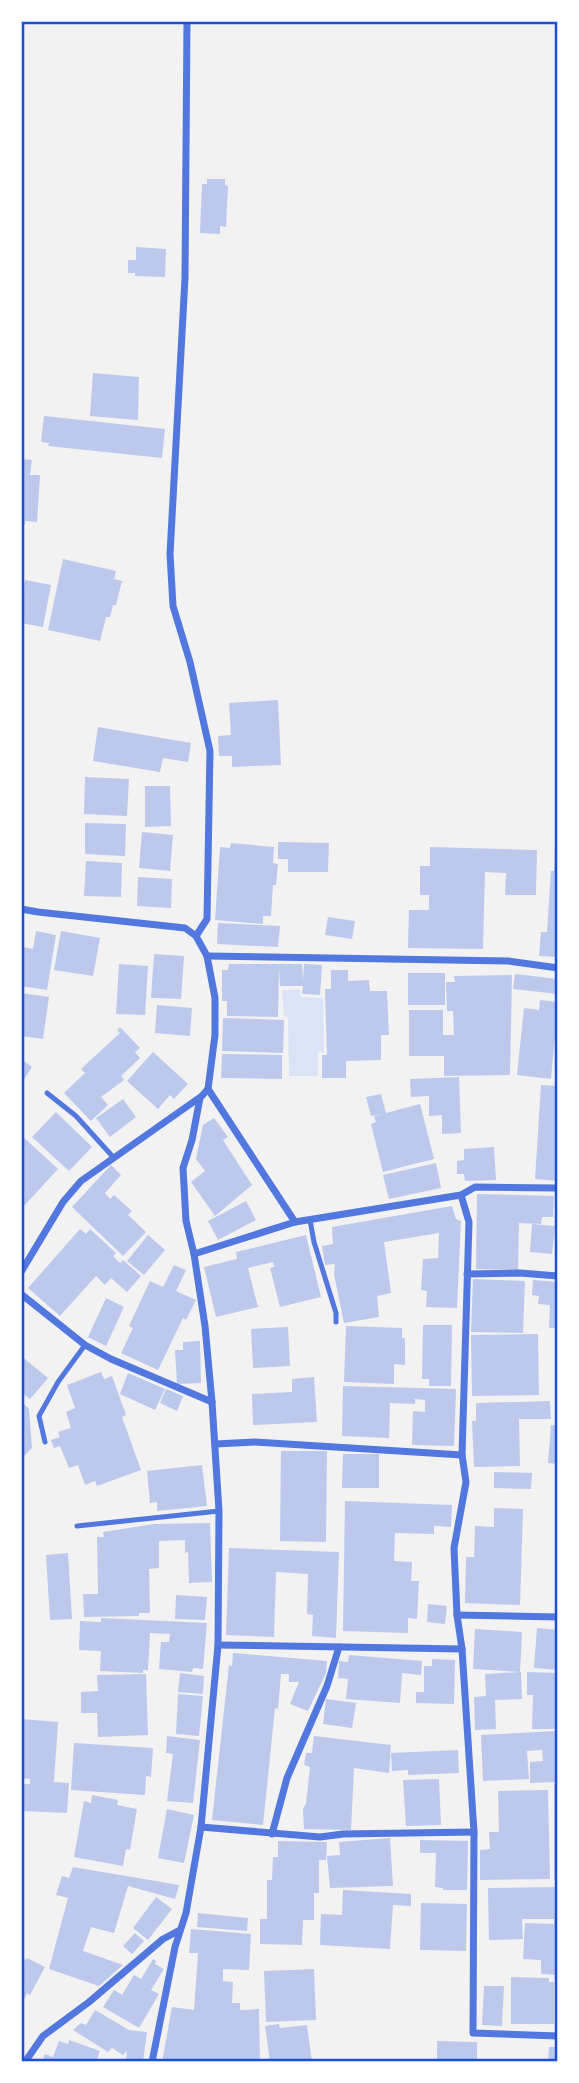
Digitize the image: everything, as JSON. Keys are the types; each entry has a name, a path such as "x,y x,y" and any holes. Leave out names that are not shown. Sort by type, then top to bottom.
{"street":[{"path":"187,21 185,278 170,554 173,606 190,662 210,751 207,919 196,936"},
{"path":"21,909 185,928 196,936 207,956 215,998 215,1035 208,1089 200,1098 81,1181 64,1202 21,1272"},
{"path":"207,956 509,961 558,968"},
{"path":"208,1089 295,1222"},
{"path":"152,2062 175,1947 186,1913 201,1827 218,1645 219,1511 212,1402 205,1326 186,1221 183,1168 192,1140 200,1098"},
{"path":"194,1254 295,1222 461,1195 475,1187 558,1188"},
{"path":"461,1195 469,1222 462,1455 466,1482 454,1548 474,1832 473,2033 558,2036"},
{"path":"467,1274 520,1273 558,1276"},
{"path":"21,1294 85,1345 111,1359 212,1402"},
{"path":"215,1444 269,1443 462,1455"},
{"path":"457,1615 558,1617"},
{"path":"218,1645 462,1649"},
{"path":"272,1834 287,1778 327,1686 339,1647"},
{"path":"201,1827 320,1837 343,1834 474,1832"},
{"path":"25,2062 43,2036 89,2002 163,1939 180,1930"}],"lane":[{"path":"47,1093 76,1116 114,1158"},
{"path":"310,1220 337,1322"},
{"path":"44,1442 39,1416 58,1382 85,1345"},
{"path":"77,1526 219,1511"}],"shaded area":[{"path":"300,989 301,997 323,998 324,1052 318,1052 318,1076 289,1076 288,1017 284,1016 282,990"}],"building":[{"path":"207,179 225,179 225,185 228,186 226,227 220,226 220,234 200,233 202,184 207,184"},
{"path":"136,247 166,249 165,277 135,276 135,273 128,273 128,260 136,260"},
{"path":"93,373 139,377 138,420 90,416"},
{"path":"44,416 165,429 162,458 48,446 49,443 41,442"},
{"path":"21,459 32,460 30,475 40,475 37,522 25,521 25,525 21,524"},
{"path":"63,559 116,571 114,579 122,581 116,605 113,605 110,617 106,617 100,641 48,630"},
{"path":"25,580 51,585 43,627 21,623 21,599"},
{"path":"278,700 281,765 232,767 232,756 219,756 218,736 231,735 229,703"},
{"path":"98,727 191,743 188,762 163,758 160,772 93,761"},
{"path":"85,777 129,779 127,816 84,814"},
{"path":"145,786 170,786 171,826 145,827"},
{"path":"85,823 126,824 125,856 85,854"},
{"path":"142,832 173,835 170,871 139,868"},
{"path":"278,842 329,843 328,872 288,872 288,859 278,859"},
{"path":"231,843 274,847 273,863 278,864 276,885 273,885 271,916 263,916 263,924 215,920 220,847 230,848"},
{"path":"555,844 558,844 558,957 539,956 541,932 547,932"},
{"path":"430,847 537,850 536,895 505,895 506,873 485,872 483,949 408,948 409,910 429,910 429,895 420,895 420,866 430,866"},
{"path":"86,861 122,863 121,897 84,896"},
{"path":"138,877 172,879 171,908 137,906"},
{"path":"328,917 355,921 352,939 325,935"},
{"path":"218,923 280,926 278,947 217,944"},
{"path":"36,931 56,935 47,990 21,986 23,947 33,949"},
{"path":"61,931 100,938 93,976 54,970"},
{"path":"154,954 184,956 181,999 151,998"},
{"path":"119,964 148,966 145,1015 116,1014"},
{"path":"229,964 302,964 303,980 304,964 322,965 320,995 302,994 303,986 280,986 279,968 278,1017 227,1016 227,1001 222,1001 222,970 228,970"},
{"path":"331,970 348,970 348,981 369,980 370,991 387,991 389,1035 381,1035 381,1060 346,1061 346,1078 322,1078 322,1055 327,1055 325,989 331,989"},
{"path":"408,973 445,973 445,1005 408,1005"},
{"path":"515,974 558,979 558,994 513,989"},
{"path":"512,975 510,1075 444,1076 444,1056 409,1056 409,1010 443,1010 443,1035 454,1035 453,1011 447,1011 446,982 455,982 454,976"},
{"path":"21,993 49,997 43,1039 21,1036"},
{"path":"540,1000 558,1002 551,1079 517,1075 524,1008 539,1010"},
{"path":"157,1005 192,1008 190,1036 155,1033"},
{"path":"223,1018 284,1020 283,1053 222,1051"},
{"path":"120,1027 140,1048 135,1052 140,1058 121,1076 124,1080 101,1097 108,1105 91,1121 64,1093 85,1073 81,1069 120,1033 117,1030"},
{"path":"153,1052 188,1084 174,1099 170,1095 158,1109 127,1081"},
{"path":"222,1054 282,1055 282,1079 221,1078"},
{"path":"21,1059 32,1067 21,1084"},
{"path":"459,1077 461,1133 442,1134 442,1115 429,1116 429,1096 411,1097 410,1079"},
{"path":"541,1085 558,1086 558,1181 535,1179"},
{"path":"381,1094 386,1113 420,1104 434,1159 383,1172 371,1124 376,1122 374,1116 382,1114 371,1116 366,1097"},
{"path":"123,1099 136,1117 110,1137 96,1118"},
{"path":"56,1112 92,1147 69,1171 32,1137"},
{"path":"214,1118 228,1137 223,1140 252,1185 215,1216 191,1182 205,1171 196,1159 203,1125"},
{"path":"21,1135 58,1169 24,1206 21,1203"},
{"path":"494,1147 496,1180 465,1181 464,1174 457,1174 457,1161 464,1160 464,1149"},
{"path":"436,1163 441,1188 389,1199 383,1175"},
{"path":"111,1165 121,1175 105,1193 110,1199 114,1195 132,1211 128,1215 146,1232 123,1256 72,1207"},
{"path":"477,1194 554,1196 553,1217 542,1217 541,1224 519,1223 518,1270 476,1269"},
{"path":"246,1201 256,1220 218,1240 208,1221"},
{"path":"452,1206 456,1219 461,1221 457,1308 426,1307 427,1291 421,1290 423,1259 438,1258 439,1233 384,1242 391,1293 377,1296 379,1317 344,1323 334,1274 335,1264 325,1265 322,1246 333,1244 332,1227"},
{"path":"532,1224 555,1226 552,1254 530,1252"},
{"path":"80,1229 86,1234 90,1229 116,1253 113,1256 120,1263 123,1260 141,1276 127,1292 111,1278 105,1285 96,1276 60,1316 28,1288"},
{"path":"148,1235 165,1250 144,1275 127,1261"},
{"path":"306,1235 321,1297 280,1307 270,1268 274,1267 273,1262 248,1268 258,1307 216,1317 204,1267 237,1259 236,1252"},
{"path":"174,1265 186,1270 176,1291 196,1300 186,1320 183,1318 158,1370 121,1353 133,1328 129,1326 150,1281 163,1287"},
{"path":"473,1279 525,1281 523,1333 471,1332"},
{"path":"533,1280 558,1282 558,1328 549,1328 550,1305 538,1304 539,1296 532,1295"},
{"path":"106,1298 124,1307 106,1346 88,1337"},
{"path":"423,1325 452,1325 451,1386 429,1386 429,1379 422,1379"},
{"path":"346,1326 402,1328 402,1338 405,1338 405,1365 394,1364 394,1384 344,1382"},
{"path":"288,1327 290,1366 253,1368 251,1329"},
{"path":"538,1334 539,1395 472,1396 471,1335"},
{"path":"200,1341 201,1383 177,1384 175,1350 183,1350 183,1342"},
{"path":"21,1356 48,1378 30,1399 21,1392"},
{"path":"101,1372 104,1379 112,1376 126,1415 122,1417 141,1470 97,1486 95,1481 85,1485 78,1465 69,1468 60,1446 54,1448 51,1440 60,1437 58,1432 71,1428 66,1412 75,1408 67,1385"},
{"path":"128,1373 165,1389 155,1410 120,1394"},
{"path":"314,1377 317,1422 253,1425 252,1394 292,1392 292,1379"},
{"path":"343,1386 456,1389 454,1446 412,1445 413,1411 425,1412 425,1400 415,1399 415,1404 390,1403 389,1438 342,1436"},
{"path":"166,1389 183,1396 177,1411 160,1403"},
{"path":"21,1401 29,1409 32,1448 21,1459"},
{"path":"550,1401 551,1419 519,1419 520,1466 474,1467 472,1421 476,1421 476,1403"},
{"path":"551,1425 558,1426 558,1464 548,1463"},
{"path":"281,1451 327,1451 326,1542 280,1541"},
{"path":"343,1454 379,1454 379,1488 342,1488"},
{"path":"202,1465 207,1506 157,1511 157,1502 150,1503 147,1471"},
{"path":"494,1472 532,1473 531,1489 494,1488"},
{"path":"345,1501 452,1505 451,1527 434,1526 434,1534 395,1533 394,1561 412,1562 411,1581 419,1581 417,1619 408,1618 408,1633 343,1631"},
{"path":"494,1508 523,1509 520,1605 465,1603 466,1557 474,1557 475,1526 494,1527"},
{"path":"210,1523 212,1582 189,1583 185,1540 159,1541 159,1568 149,1569 150,1613 139,1613 139,1616 84,1617 83,1594 98,1594 97,1537 104,1537 103,1532 154,1524"},
{"path":"229,1548 339,1552 336,1638 312,1636 313,1615 307,1614 308,1574 276,1572 274,1637 226,1635"},
{"path":"68,1553 72,1619 50,1620 46,1555"},
{"path":"176,1595 207,1597 205,1620 175,1619"},
{"path":"428,1604 447,1606 445,1624 427,1622"},
{"path":"101,1618 207,1623 203,1669 193,1668 192,1672 159,1669 161,1642 169,1642 170,1634 150,1633 148,1670 143,1670 143,1673 100,1671 101,1651 79,1650 80,1621 101,1622"},
{"path":"537,1628 558,1630 558,1670 534,1668"},
{"path":"475,1629 522,1632 520,1672 473,1669"},
{"path":"233,1653 327,1661 326,1673 308,1711 290,1704 299,1682 289,1682 289,1674 281,1674 263,1825 212,1820 229,1665 232,1666"},
{"path":"349,1655 422,1661 421,1675 402,1673 400,1703 346,1699 348,1679 338,1678 339,1661 348,1662"},
{"path":"432,1659 455,1660 454,1704 416,1703 416,1692 424,1692 424,1666 432,1666"},
{"path":"521,1672 522,1699 495,1700 496,1729 475,1730 474,1697 486,1696 485,1674"},
{"path":"527,1672 558,1673 558,1729 532,1729 533,1695 527,1695"},
{"path":"180,1673 204,1676 203,1694 178,1692"},
{"path":"146,1674 148,1735 98,1737 97,1713 81,1713 81,1692 98,1691 97,1675"},
{"path":"178,1694 203,1696 199,1736 176,1734"},
{"path":"326,1699 356,1703 352,1728 323,1724"},
{"path":"21,1719 58,1722 54,1782 69,1783 67,1813 22,1811 23,1784 30,1784 30,1779 21,1778"},
{"path":"558,1731 558,1782 530,1783 530,1762 543,1761 542,1750 527,1751 529,1779 483,1781 481,1735"},
{"path":"167,1736 200,1740 193,1803 167,1801 173,1754 166,1753"},
{"path":"314,1736 391,1745 389,1773 354,1768 351,1830 304,1829 303,1809 310,1767 304,1765 306,1753 312,1753"},
{"path":"74,1743 153,1748 151,1777 146,1776 145,1795 71,1790"},
{"path":"458,1750 459,1773 408,1775 408,1770 392,1771 391,1753"},
{"path":"439,1779 441,1825 406,1826 403,1780"},
{"path":"554,1784 558,1784 558,1879 554,1879"},
{"path":"548,1790 550,1879 480,1880 480,1850 490,1849 489,1832 499,1832 498,1791"},
{"path":"92,1795 118,1800 117,1805 137,1809 130,1850 126,1849 123,1866 74,1857 84,1801 91,1803"},
{"path":"167,1809 194,1815 184,1863 158,1858"},
{"path":"390,1838 393,1886 330,1888 327,1856 340,1855 339,1842"},
{"path":"420,1840 468,1841 467,1890 443,1890 435,1887 436,1853 420,1853"},
{"path":"278,1841 327,1842 326,1860 319,1860 319,1893 314,1893 314,1920 303,1920 302,1945 260,1944 260,1919 267,1919 267,1880 272,1880 273,1857 278,1857"},
{"path":"73,1867 179,1885 175,1899 128,1886 114,1933 91,1927 83,1951 123,1965 99,1986 49,1969 68,1898 56,1895 62,1876 69,1878"},
{"path":"558,1887 558,1936 553,1937 558,1937 558,1975 541,1974 541,1960 523,1959 525,1923 554,1924 554,1919 522,1919 523,1939 489,1940 488,1888"},
{"path":"343,1890 411,1894 411,1906 393,1905 390,1949 320,1945 321,1914 342,1915"},
{"path":"156,1897 172,1909 148,1940 133,1928"},
{"path":"421,1903 467,1904 466,1951 420,1950"},
{"path":"198,1913 248,1918 247,1931 197,1927"},
{"path":"191,1929 251,1934 249,1970 223,1969 223,1981 233,1982 232,2003 240,2003 240,2010 259,2009 260,2062 162,2062 172,2007 194,2010 198,1953 189,1953"},
{"path":"135,1933 144,1941 132,1954 123,1946"},
{"path":"21,1957 45,1967 30,1995 27,1993 21,2005"},
{"path":"153,1959 155,1964 164,1969 151,1990 159,1994 139,2028 103,2007 114,1990 122,1995 134,1975 141,1979"},
{"path":"314,1969 316,2020 266,2022 264,1971"},
{"path":"511,1977 549,1978 549,1982 554,1982 554,2024 511,2024"},
{"path":"484,1986 504,1986 502,2026 482,2025"},
{"path":"95,2010 129,2030 147,2032 143,2062 126,2062 127,2051 123,2055 112,2048 108,2052 73,2030 81,2023 86,2025"},
{"path":"279,2024 280,2028 307,2025 312,2062 270,2062 265,2026"},
{"path":"69,2040 100,2051 96,2062 42,2062 45,2054 53,2057 59,2041 68,2044"},
{"path":"437,2041 477,2042 477,2062 437,2062"},
{"path":"549,2047 558,2047 558,2062 548,2062"}]}
